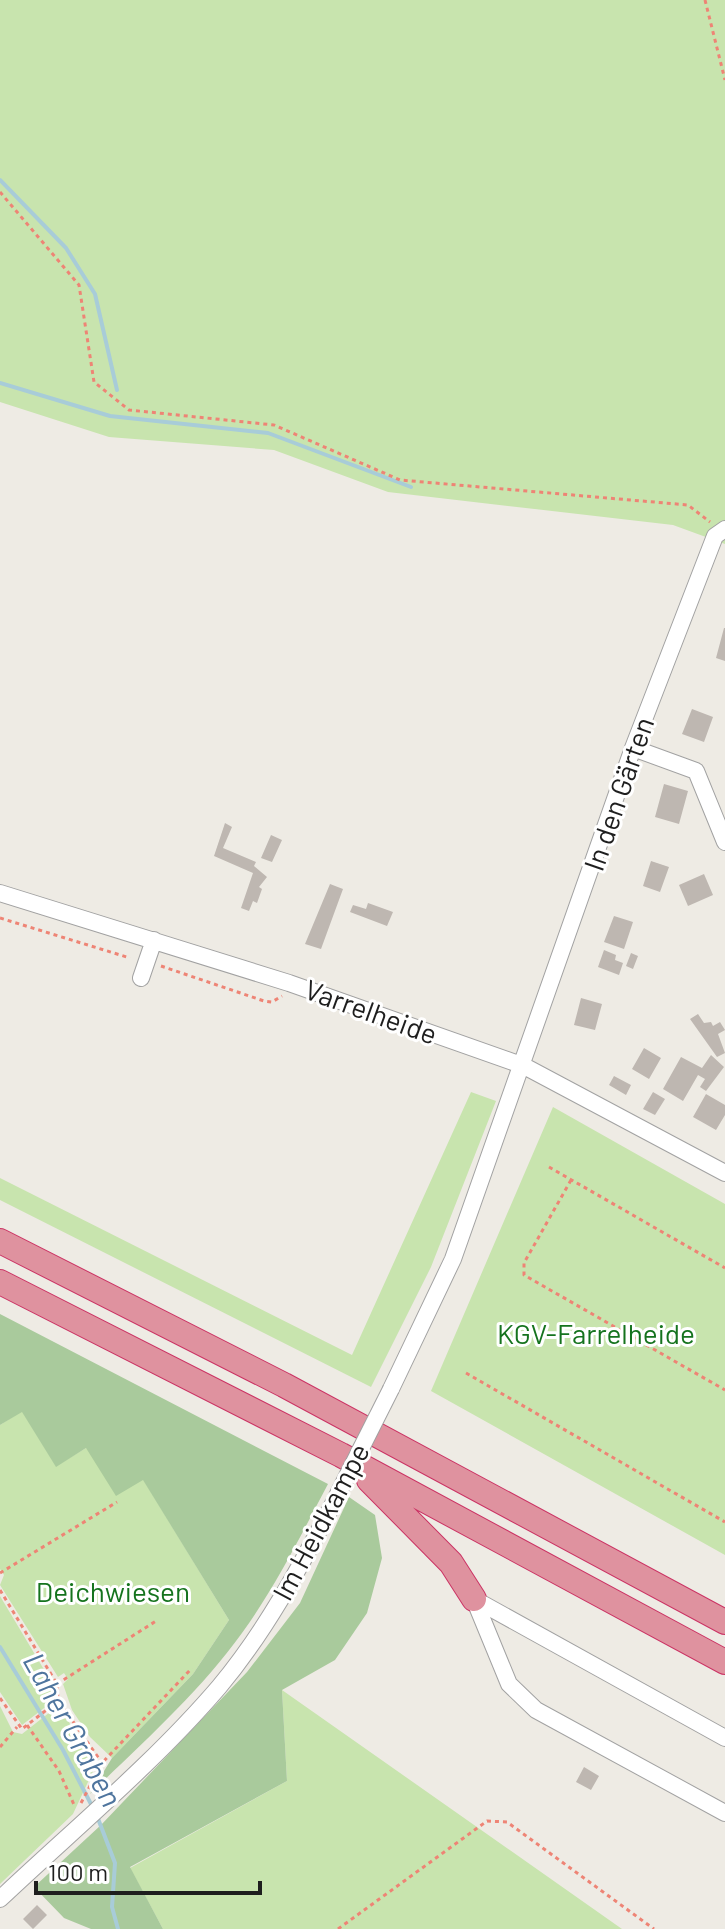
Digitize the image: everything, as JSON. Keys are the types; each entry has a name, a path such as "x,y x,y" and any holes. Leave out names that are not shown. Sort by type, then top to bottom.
{"highway":[{"path":"0,1241 284,1385 725,1622"},
{"path":"0,1282 341,1455 725,1662"},
{"path":"341,1455 413,1521 451,1563 474,1599"}],"street":[{"name":"In den Gärten","path":"524,1066 633,748 715,536 723,529"},
{"path":"633,748 696,771 725,842"},
{"name":"Varrelheide","path":"0,893 289,983 524,1066 725,1173"},
{"path":"141,978 154,940"},
{"name":"Im Heidkampe","path":"0,1899 79,1816 108,1799 219,1686 288,1591 453,1259 524,1066"},
{"path":"474,1599 725,1738"},
{"path":"474,1599 509,1684 536,1710 725,1813"}],"path":[{"path":"705,0 725,80"},
{"path":"0,192 29,222 79,285 94,382 129,410 274,425 400,480 688,505 723,529"},
{"path":"549,1167 725,1268"},
{"path":"571,1180 524,1263 524,1275 725,1390"},
{"path":"466,1373 725,1522"},
{"path":"0,1573 117,1502"},
{"path":"0,1590 57,1684 58,1700 102,1763"},
{"path":"57,1684 156,1621"},
{"path":"83,1799 102,1763 192,1668"},
{"path":"0,1698 17,1727"},
{"path":"0,1747 17,1727 27,1725 58,1700"},
{"path":"27,1725 59,1771 79,1816"},
{"path":"338,1929 487,1821 497,1820 507,1822 654,1929"}],"green space":[{"path":"0,0 725,0 725,544 673,525 388,492 274,450 109,437 0,402"},
{"path":"471,1092 496,1101 431,1267 371,1387 0,1200 0,1178 352,1355"},
{"name":"KGV-Farrelheide","path":"553,1107 725,1204 725,1555 431,1391"},
{"path":"0,1314 328,1484 288,1560 242,1633 169,1717 90,1794 112,1758 193,1674 229,1620 143,1480 116,1496 86,1448 56,1467 22,1412 0,1425"},
{"name":"Deichwiesen","path":"22,1411 56,1466 86,1448 143,1479 229,1620 193,1674 112,1758 90,1737 72,1710 63,1684 68,1679 64,1673 58,1677 0,1585 4,1575 0,1569 0,1425"},
{"path":"349,1497 375,1515 382,1558 367,1613 335,1660 282,1690 287,1781 130,1867 163,1929 91,1929 64,1918 34,1887 101,1825 247,1672 300,1603"},
{"path":"0,1596 55,1688 52,1702 22,1725 0,1692"},
{"path":"282,1690 622,1929 163,1929 130,1868 287,1781"},
{"path":"59,1705 95,1767 73,1814 0,1884 0,1706 13,1732 22,1734"}],"building":[{"path":"725,628 725,661 716,658"},
{"path":"692,709 713,717 704,742 682,734"},
{"path":"664,784 688,791 679,824 655,817"},
{"path":"225,823 232,827 223,848 256,862 254,866 267,877 259,887 262,889 257,903 253,901 249,911 241,908 253,873 214,856"},
{"path":"271,835 282,840 272,862 261,858"},
{"path":"651,861 669,867 660,892 643,886"},
{"path":"704,874 713,895 688,906 679,885"},
{"path":"330,884 343,889 321,949 305,944"},
{"path":"368,903 393,912 387,926 350,912 353,905 366,909"},
{"path":"614,916 633,922 624,949 604,942"},
{"path":"604,950 616,955 615,960 623,963 619,975 598,967"},
{"path":"631,953 638,956 633,969 626,966"},
{"path":"581,998 602,1004 595,1030 574,1025"},
{"path":"698,1014 704,1023 711,1022 713,1026 720,1022 725,1030 718,1034 725,1053 717,1057 690,1019"},
{"path":"644,1048 661,1058 649,1079 632,1069"},
{"path":"711,1055 724,1067 706,1091 700,1087 705,1079 698,1075 683,1101 663,1089 681,1057 702,1068"},
{"path":"614,1076 631,1085 626,1095 609,1085"},
{"path":"653,1092 665,1099 655,1115 643,1109"},
{"path":"706,1094 725,1105 725,1115 716,1130 693,1117"},
{"path":"584,1767 599,1776 591,1790 576,1782"},
{"path":"37,1905 47,1915 33,1929 23,1919"}],"waterway":[{"path":"0,180 66,248 95,294 117,390"},
{"path":"0,383 110,416 268,433 411,487"},
{"name":"Laher Graben","path":"0,1647 63,1750 93,1808"},
{"name":"Laher Graben","path":"97,1816 115,1863 112,1907 118,1929"}]}
